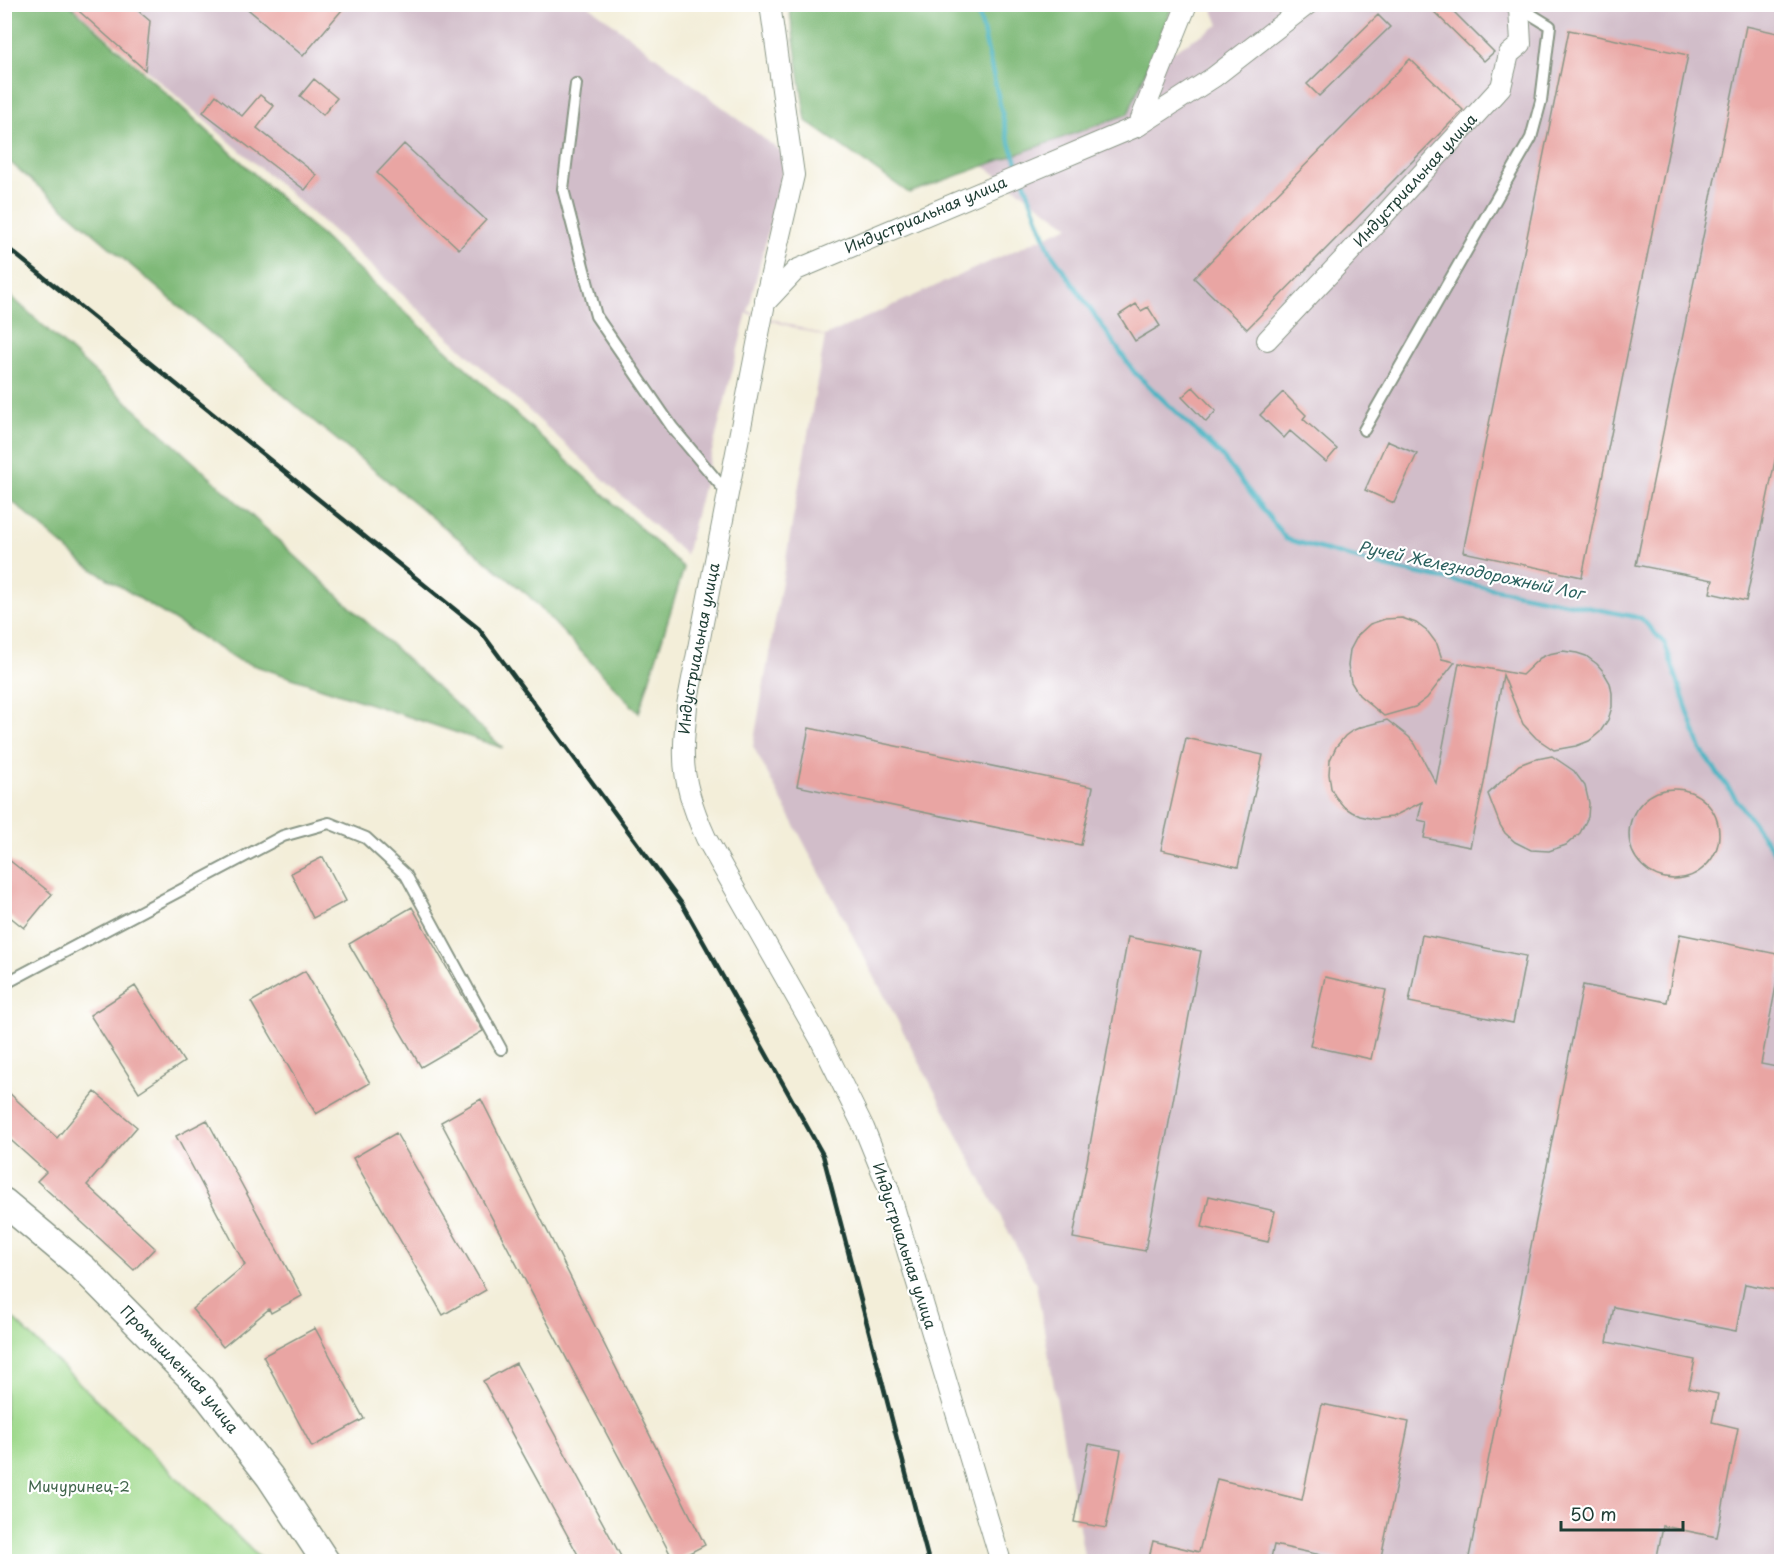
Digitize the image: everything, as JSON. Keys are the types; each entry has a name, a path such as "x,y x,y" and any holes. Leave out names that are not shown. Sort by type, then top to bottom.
{"main road":[{"name":"Промышленная улица","path":"4,1202 83,1268 201,1388 270,1477 326,1562"}],"street":[{"path":"765,303 794,175 770,4"},
{"path":"1138,126 1187,4"},
{"name":"Индустриальная улица","path":"1001,1562 888,1187 864,1128 820,1039 706,838 697,818 683,758 687,705 765,303 796,270 1138,126 1214,77 1308,4"},
{"name":"Индустриальная улица","path":"1267,340 1501,87 1509,54 1521,44 1517,6"}],"lane":[{"path":"1364,430 1531,138 1541,101 1550,26 1517,6"},
{"path":"576,84 563,189 596,316 672,427 728,494"},
{"path":"4,984 283,836 329,823 366,838 406,875 501,1049"}],"shaded area":[{"path":"71,5 588,5 787,156 748,311 825,336 1069,226 978,162 1219,25 1211,5 1781,5 1781,1561 1085,1561 1036,1284 753,746 825,337 747,313 686,555 331,229"}],"green space":[{"path":"5,4 70,5 684,568 639,713 528,595 315,422 5,158"},
{"path":"789,4 1173,5 1128,114 909,193 806,121"},
{"path":"5,291 503,748 238,660 84,564 5,495"},
{"name":"Мичуринец-2","path":"5,1311 263,1561 5,1561"}],"building":[{"path":"71,4 130,4 150,21 145,70"},
{"path":"242,4 347,4 303,56"},
{"path":"1426,4 1446,4 1494,52 1484,61"},
{"path":"1378,15 1390,27 1319,96 1307,84"},
{"path":"1746,26 1782,34 1782,427 1746,601 1710,593 1713,580 1636,565"},
{"path":"1569,30 1688,55 1582,577 1463,552"},
{"path":"1410,59 1463,110 1247,329 1194,278"},
{"path":"314,79 337,98 323,115 300,96"},
{"path":"216,95 242,116 260,95 274,106 257,128 317,175 305,190 203,112"},
{"path":"404,144 486,220 459,249 377,173"},
{"path":"1136,304 1141,311 1148,307 1160,326 1135,341 1119,315"},
{"path":"1193,387 1216,411 1206,422 1182,397"},
{"path":"1283,392 1306,415 1303,419 1337,449 1326,462 1290,431 1284,438 1260,415"},
{"path":"1387,441 1417,454 1394,503 1365,490"},
{"path":"1402,618 1416,623 1428,632 1437,644 1442,659 1455,662 1427,698 1415,707 1384,716 1359,695 1351,682 1348,666 1350,650 1358,635 1370,624 1385,619"},
{"path":"1563,651 1586,656 1603,671 1610,683 1612,693 1612,707 1608,720 1600,732 1589,741 1554,750 1536,738 1523,724 1503,675 1470,847 1424,838 1427,822 1418,820 1422,802 1392,817 1374,819 1352,812 1344,807 1335,796 1329,774 1330,760 1336,747 1352,731 1387,720 1415,744 1436,783 1459,663 1522,675 1540,658"},
{"path":"809,728 1093,787 1081,845 797,786"},
{"path":"1186,738 1263,755 1238,867 1161,850"},
{"path":"1552,756 1574,771 1585,786 1589,803 1588,817 1580,833 1566,845 1549,851 1531,850 1515,842 1505,833 1488,794 1519,765"},
{"path":"1674,789 1691,792 1706,802 1716,817 1719,834 1716,851 1706,866 1691,876 1674,879 1657,876 1642,866 1632,851 1629,834 1632,817 1642,802 1657,792"},
{"path":"4,856 52,894 24,928 4,912"},
{"path":"323,857 346,901 313,918 291,873"},
{"path":"412,907 483,1031 421,1067 349,944"},
{"path":"1680,934 1782,955 1761,1064 1782,1068 1782,1291 1745,1284 1736,1331 1614,1307 1607,1342 1695,1360 1689,1388 1718,1394 1712,1422 1738,1428 1717,1537 1663,1526 1656,1562 1468,1562 1583,985 1667,1002"},
{"path":"1422,935 1526,956 1513,1023 1409,1002"},
{"path":"1128,937 1201,951 1145,1251 1073,1238"},
{"path":"305,971 370,1083 316,1114 251,1002"},
{"path":"1325,977 1386,990 1371,1059 1310,1046"},
{"path":"135,986 184,1062 139,1092 90,1015"},
{"path":"4,1088 57,1138 95,1092 137,1127 87,1185 155,1248 134,1270 37,1181 46,1172 4,1134"},
{"path":"481,1099 705,1545 674,1561 441,1122"},
{"path":"207,1120 302,1296 271,1313 269,1309 223,1347 192,1309 245,1265 176,1136"},
{"path":"396,1133 486,1290 443,1315 353,1158"},
{"path":"1209,1196 1275,1211 1268,1242 1202,1227"},
{"path":"315,1328 364,1419 312,1447 263,1356"},
{"path":"516,1363 624,1562 582,1562 483,1381"},
{"path":"1322,1404 1409,1422 1380,1562 1353,1562 1274,1545 1270,1562 1148,1562 1153,1541 1199,1552 1217,1479 1302,1500"},
{"path":"1089,1444 1121,1450 1106,1528 1074,1522"}],"waterway":[{"name":"Ручей Железнодорожный Лог","path":"970,4 980,18 1007,135 1020,170"},
{"name":"Ручей Железнодорожный Лог","path":"1024,181 1050,251 1134,372 1221,455 1286,539 1390,568 1641,618 1665,644 1701,750 1782,863"}],"railway":[{"path":"4,245 479,629 682,904 823,1155 929,1562"}]}
